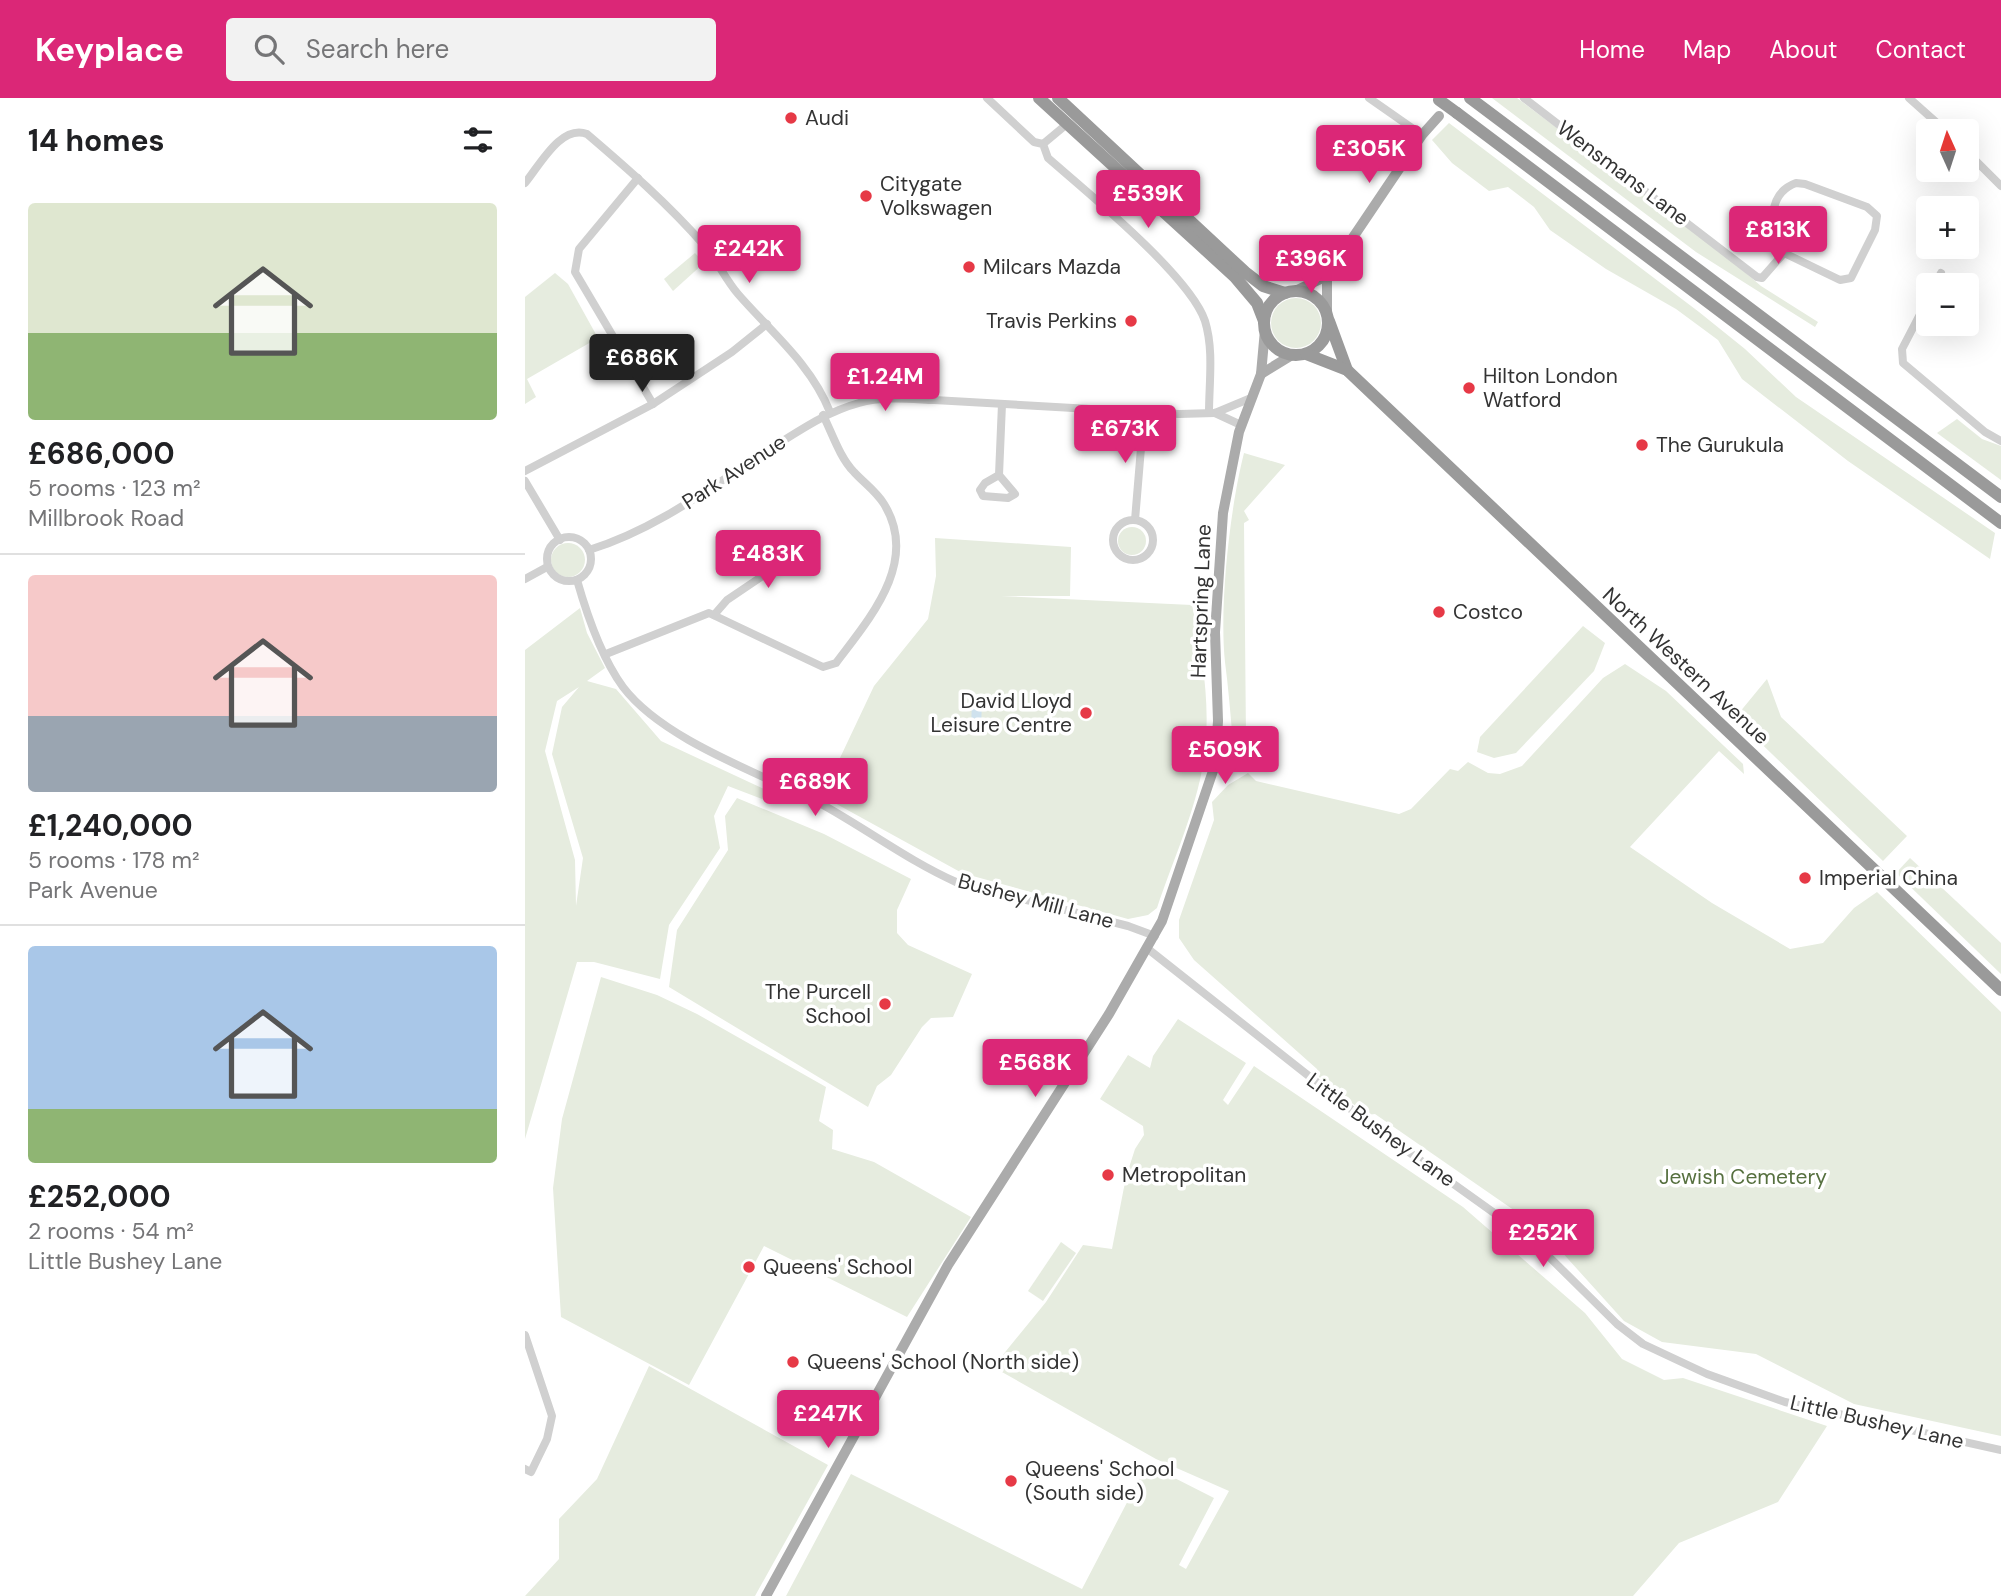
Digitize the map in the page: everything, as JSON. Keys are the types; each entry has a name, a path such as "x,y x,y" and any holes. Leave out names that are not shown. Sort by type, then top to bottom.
{"highway":[{"path":"1039,98 1235,277 1257,303 1275,348 1299,354 1322,342 1328,316 1317,298 1263,286 1058,98"},
{"path":"1471,98 2001,498"},
{"path":"1438,99 2001,523"},
{"path":"1264,326 1270,304 1290,292"},
{"name":"North Western Avenue","path":"1328,316 1346,370"},
{"name":"North Western Avenue","path":"1299,354 1346,370 2001,989"}],"main road":[{"path":"1290,292 1327,276 1422,135 1439,116"},
{"path":"1327,276 1328,316"},
{"name":"Hartspring Lane","path":"766,1596 948,1265 1155,936 1206,798 1215,765 1218,721 1215,632 1223,513 1241,425 1261,374 1264,326"},
{"path":"1261,374 1299,354"}],"street":[{"path":"987,98 1034,142 1043,144"},
{"path":"1370,98 1422,135"},
{"name":"Wensmans Lane","path":"1524,98 1757,277 1762,278 1769,274 1784,253"},
{"path":"1909,98 1933,119"},
{"path":"1043,144 1067,124"},
{"path":"525,183 564,136 579,131 638,178 707,248 736,292 788,345 827,414 853,471 871,488 890,516 896,546 886,592 836,663 828,667 715,615 703,613 605,654"},
{"path":"1043,144 1048,158 1161,261 1195,300 1205,321 1210,348 1212,413"},
{"path":"1979,164 2001,186"},
{"path":"638,178 579,249 575,272 653,404"},
{"path":"1805,184 1867,207 1877,216 1875,230 1851,278 1840,280 1784,253 1775,236 1773,213 1781,192 1789,186 1805,184"},
{"path":"1916,322 1902,349 1903,363 1985,432 2001,441"},
{"path":"525,471 653,404 740,346 767,324"},
{"name":"Park Avenue","path":"589,551 613,543 667,514 827,414 863,402 893,398 1144,412 1212,413 1241,425"},
{"name":"Park Avenue","path":"1212,413 1251,398"},
{"path":"999,475 1002,404"},
{"path":"1135,520 1144,412"},
{"path":"525,481 560,540"},
{"path":"1135,520 1150,529 1153,541 1143,558 1130,560 1114,548 1113,535 1121,524 1135,520"},
{"path":"575,538 589,551 589,567 577,580 559,579 547,566 548,553 560,540 575,538"},
{"path":"715,615 727,600 804,548"},
{"path":"525,579 547,566"},
{"name":"Bushey Mill Lane","path":"577,580 605,654 623,686 641,706 680,735 825,807 933,872 981,890 1128,926 1155,936"},
{"name":"Little Bushey Lane","path":"1148,949 1371,1125 1532,1240 1612,1319 1643,1344 1707,1374 1785,1402 2001,1450"},
{"path":"525,1335 552,1416 547,1439 531,1472 525,1469"}],"green space":[{"path":"1492,98 1517,98 1713,245 1761,286 1818,322 1815,327 1696,252"},
{"path":"1449,123 1699,312 1745,349 1796,397 1995,533 1990,559 1848,461 1742,379 1718,340 1676,309 1606,269 1550,230 1534,207 1508,187 1489,191 1452,163 1432,140"},
{"path":"695,253 704,263 673,291 664,279"},
{"path":"555,273 568,284 598,338 527,379 536,397 525,404 525,297"},
{"path":"1296,298 1314,305 1321,323 1314,341 1296,348 1278,341 1271,323 1278,305"},
{"path":"1957,419 1982,439 2001,446 2001,480 1937,433"},
{"path":"1244,453 1285,465 1244,511 1249,520 1244,523 1246,740 1243,741 1232,732 1223,613 1230,529"},
{"path":"1132,527 1142,531 1146,541 1142,551 1132,555 1122,551 1118,541 1122,531"},
{"path":"935,538 1071,547 1070,596 1001,596 1192,605 1205,688 1207,721 1204,760 1180,846 1157,908 1148,915 1128,919 962,873 822,796 874,686 928,619 936,576"},
{"path":"568,543 580,548 585,560 580,572 568,577 556,572 551,560 556,548"},
{"path":"580,608 587,633 605,668 587,681 616,689 661,741 781,797 770,802 728,786 714,816 720,848 669,925 660,979 594,962 577,962 525,1139 525,650","holes":["579,687 562,707 552,754 583,858 576,906 575,860 545,751 557,701"]},
{"path":"1583,626 1605,643 1594,671 1516,753 1494,758 1477,752 1480,737"},
{"name":"Jewish Cemetery","path":"1625,664 1666,691 1743,764 1744,774 1719,751 1630,847 1712,903 1790,949 1823,943 1854,908 1877,892 2001,1012 2001,1436 1854,1404 1756,1354 1662,1342 1624,1321 1541,1229 1375,1114 1367,1115 1319,1077 1317,1069 1194,960 1179,938 1179,920 1214,820 1212,802 1228,785 1248,773 1256,781 1399,814 1411,809 1450,769 1458,771 1468,762 1488,773 1500,774 1522,766 1603,678"},
{"path":"1767,679 1781,717 1907,836 1883,861 1742,725 1739,713"},
{"path":"737,798 824,834 911,879 897,910 897,933 908,945 972,974 953,1017 931,1018 922,1027 891,1075 877,1086 868,1107 669,987 677,930 728,850 725,816"},
{"path":"1910,858 2001,943 2001,974 1896,873"},
{"name":"Queens' School","path":"601,977 657,995 697,1014 826,1087 819,1121 833,1130 832,1149 874,1162 971,1217 907,1317 764,1246 689,1385 561,1317 553,1188 562,1119"},
{"path":"1178,1019 1246,1063 1223,1100 1228,1105 1254,1066 1463,1207 1585,1313 1622,1359 1664,1380 1683,1378 1827,1426 1778,1502 1679,1543 1633,1596 786,1596 851,1474 1082,1589 1147,1464 1214,1498 1179,1565 1186,1569 1229,1491 1156,1459 993,1367 1046,1302 1083,1245 1112,1249 1126,1177 1135,1149 1144,1135 1143,1126 1100,1099 1128,1055 1150,1068 1153,1056"},
{"path":"1061,1242 1076,1253 1043,1301 1028,1291"},
{"path":"649,1366 828,1465 755,1596 525,1596 559,1559 559,1519 597,1479"}],"water":[{"path":"972,698 982,698 981,730 971,730"}],"place":[{"name":"Audi","path":"791,118"},
{"name":"Citygate Volkswagen","path":"866,196"},
{"name":"Milcars Mazda","path":"969,267"},
{"name":"Travis Perkins","path":"1131,321"},
{"name":"Hilton London Watford","path":"1469,388"},
{"name":"The Gurukula","path":"1642,445"},
{"name":"Costco","path":"1439,612"},
{"name":"David Lloyd Leisure Centre","path":"1086,713"},
{"name":"Imperial China","path":"1805,878"},
{"name":"The Purcell School","path":"885,1004"},
{"name":"Metropolitan","path":"1108,1175"},
{"name":"Queens' School","path":"749,1267"},
{"name":"Queens' School (North side)","path":"793,1362"},
{"name":"Queens' School (South side)","path":"1011,1481"}]}
